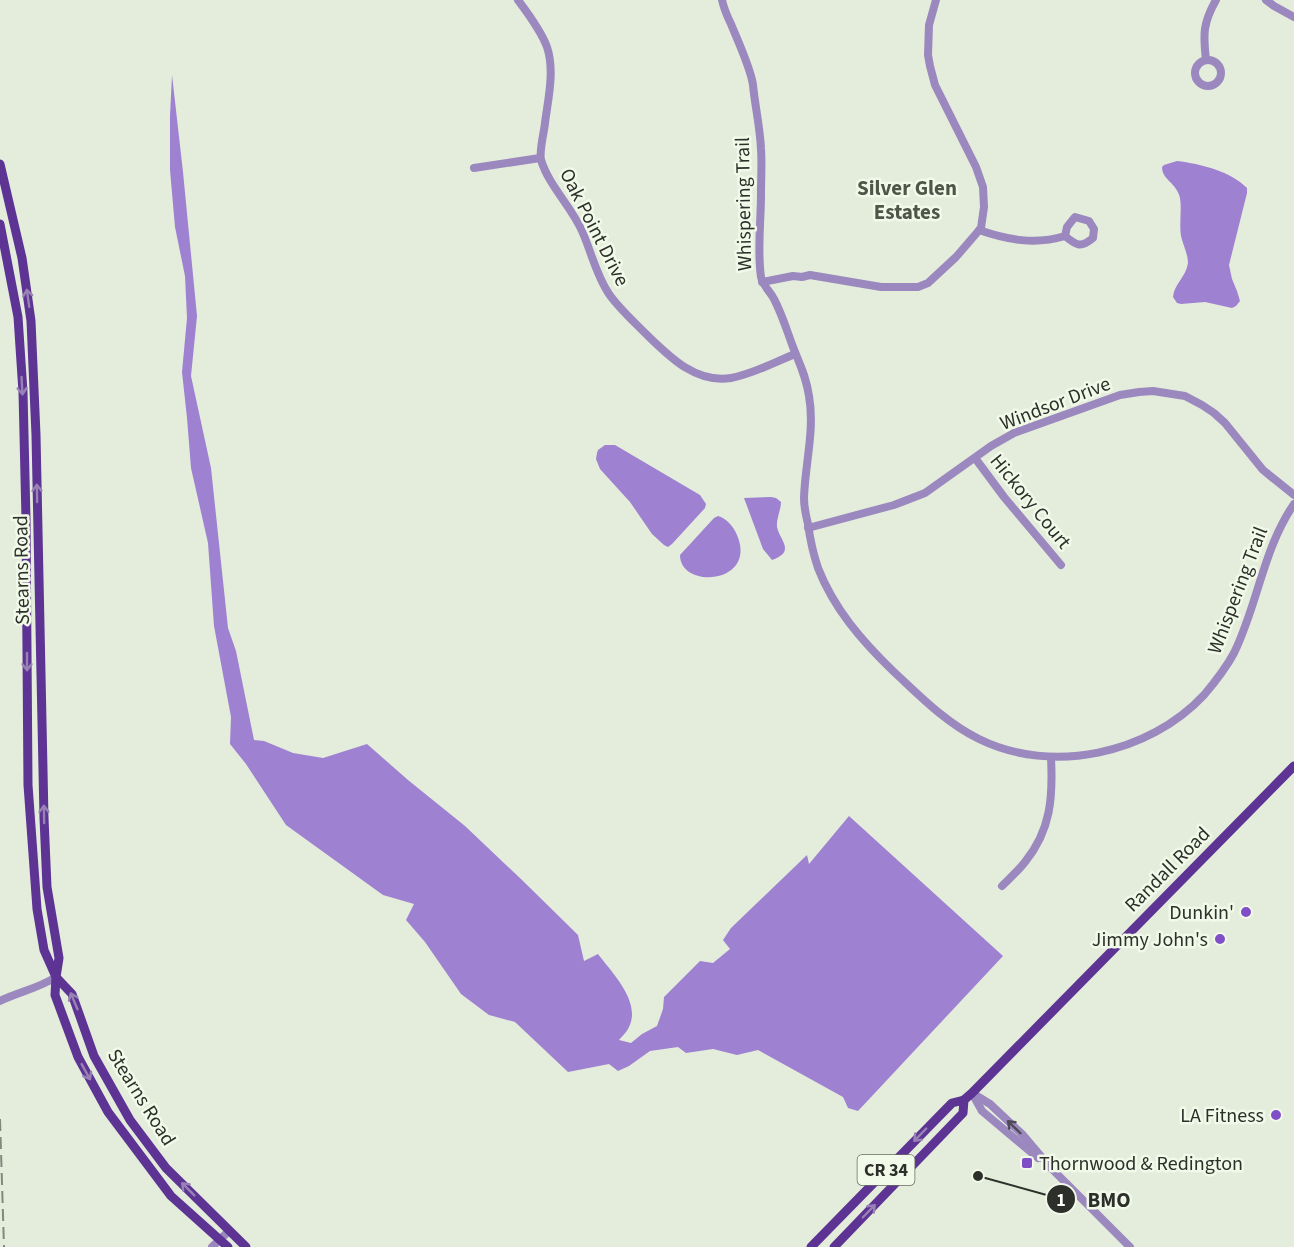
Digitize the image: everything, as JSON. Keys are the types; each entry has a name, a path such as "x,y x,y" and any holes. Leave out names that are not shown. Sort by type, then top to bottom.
{"main road":[{"name":"Stearns Road","path":"0,164 22,258 31,321 37,457 44,818 47,887 59,958 56,995 78,1058 108,1112 171,1196 228,1247"},
{"name":"Stearns Road","path":"0,224 18,317 23,392 28,785 37,909 44,951 56,978 72,994 94,1056 130,1120 166,1168 246,1247"},
{"name":"Randall Road","path":"811,1247 952,1103 964,1100 1294,766"},
{"name":"Randall Road","path":"834,1247 963,1113 964,1100"}],"street":[{"name":"Oak Point Drive","path":"518,0 529,14 547,46 551,73 540,158 582,229 608,293 626,315 674,361 694,373 710,378 731,378 795,354"},
{"name":"Whispering Trail","path":"722,0 724,11 752,81 761,148 759,240 762,282 773,296 805,375 810,399 810,441 804,502 811,547 818,569 844,617 870,648 913,690 950,722 982,741 1022,754 1051,758 1102,752 1122,747 1150,735 1185,713 1204,695 1232,656 1243,632 1272,545 1279,528 1294,504"},
{"path":"762,282 810,275 881,287 918,287 928,283 956,258 980,230 984,207 983,186 976,167 935,85 930,66 929,25 936,0"},
{"path":"1206,60 1204,28 1216,0"},
{"path":"1266,0 1294,17"},
{"path":"474,168 540,158"},
{"path":"980,230 997,237 1019,241 1040,241 1065,236"},
{"name":"Windsor Drive","path":"808,528 894,506 925,493 991,446 1014,433 1120,395 1138,392 1166,392 1185,396 1202,405 1225,423 1263,470 1294,495"},
{"name":"Hickory Court","path":"975,458 1004,497 1061,565"},
{"path":"1002,886 1032,854 1044,831 1051,801 1051,758"},
{"path":"0,1001 56,978"},
{"path":"972,1092 990,1104 1023,1135 1051,1168 1130,1247"},
{"path":"212,1247 229,1231"}],"shaded area":[{"path":"172,75 197,316 191,376 211,468 228,628 236,651 254,740 264,741 293,753 323,758 367,744 465,826 578,935 584,961 598,954 618,979 629,999 632,1019 619,1040 631,1043 657,1026 663,1009 664,997 700,961 713,963 730,949 723,940 731,928 807,855 809,864 849,816 1003,956 858,1111 848,1108 843,1097 758,1050 737,1055 713,1049 686,1053 678,1047 650,1051 618,1071 609,1064 568,1072 515,1022 489,1015 461,994 425,942 406,920 414,904 383,895 286,825 230,744 231,717 214,626 208,543 191,468 182,372 187,318 185,276 175,227 170,170"},
{"path":"1177,161 1215,169 1232,177 1247,188 1229,265 1240,301 1232,308 1205,302 1181,304 1177,303 1173,297 1175,288 1187,268 1188,260 1181,236 1180,198 1176,189 1164,175 1162,167"},
{"path":"605,445 615,445 700,495 706,504 705,508 668,547 652,534 630,502 600,469 596,459 597,453"},
{"path":"771,497 781,502 777,527 785,545 783,553 772,560 763,549 744,498"},
{"path":"718,516 729,523 737,535 741,551 737,564 728,572 716,576 704,577 692,574 683,566 680,555"}],"railway":[{"path":"0,1119 4,1247"}],"place":[{"name":"Dunkin'","path":"1246,912"},
{"name":"Jimmy John's","path":"1220,939"},
{"name":"LA Fitness","path":"1276,1115"},
{"name":"Thornwood & Redington","path":"1027,1163"},
{"name":"BMO","path":"978,1176"}],"district":[{"name":"Silver Glen Estates","path":"907,200"}]}
